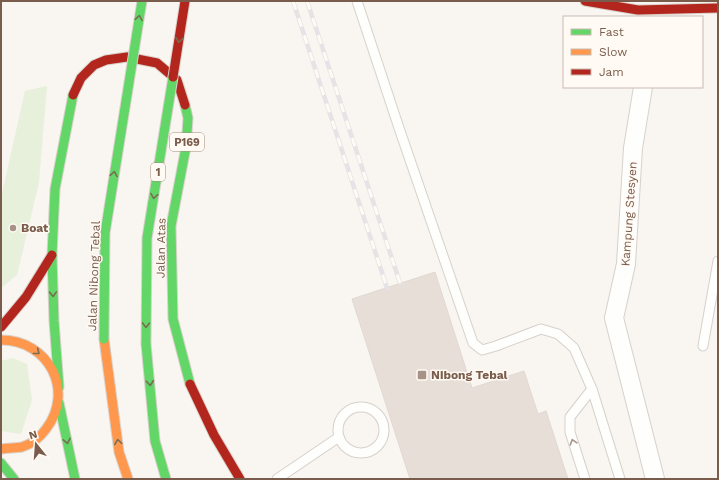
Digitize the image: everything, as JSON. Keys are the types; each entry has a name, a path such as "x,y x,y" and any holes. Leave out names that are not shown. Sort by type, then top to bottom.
{"main road":[{"name":"Jalan Nibong Tebal","path":"128,479 119,452 104,339 105,233 142,1"},
{"name":"1","path":"166,479 155,441 146,344 147,238 185,1"},
{"path":"585,1 655,13 718,8"},
{"name":"Jalan Atas","path":"59,403 52,255 55,190 73,94 81,78 94,65 106,60 127,57 157,63 177,80 184,98 188,118 186,147 171,226 173,319 189,382 214,435 240,479"},
{"name":"Jalan Atas","path":"1,327 26,297 52,255"},
{"path":"1,340 16,341 32,347 45,358 54,371 59,387"},
{"path":"1,449 8,450 26,446 42,435 53,421 59,403"},
{"path":"59,403 75,479"},
{"path":"1,463 14,479"}],"street":[{"name":"Kampung Stesyen","path":"643,88 634,148 626,264 614,318 654,479"}],"lane":[{"path":"357,1 398,128 473,343 482,350 541,329 558,334 574,348 592,389 620,479"},
{"path":"703,346 718,260"},
{"path":"585,479 570,432 570,417 592,389"},
{"path":"366,407 374,410 384,423 385,431 383,439 379,446 372,451 356,453 343,445 339,437 339,421 350,409 366,407"},
{"path":"277,479 339,437"}],"green space":[{"path":"47,86 39,182 17,275 1,288 1,198 25,91"},
{"path":"13,358 27,364 32,400 21,434 1,431 1,361"}],"building":[{"name":"Nibong Tebal","path":"435,272 472,388 524,371 538,414 546,411 568,479 410,479 352,299"}],"railway":[{"path":"293,1 387,288"},
{"path":"307,1 400,283"}],"traffic: fast":[{"path":"104,339 105,233 142,1"},
{"path":"146,344 147,238 173,77"},
{"path":"59,387 54,321 52,255 55,189 73,95"},
{"path":"185,105 188,118 186,147 171,226 173,319 190,384"},
{"path":"146,344 155,441 166,479"},
{"path":"59,403 75,479"},
{"path":"1,463 14,479"}],"traffic: slow":[{"path":"104,339 119,452 128,479"},
{"path":"1,340 18,342 32,349 44,358 52,370 57,384 58,399 54,414 46,429 39,437 33,442 22,447 1,449"}],"traffic: jam":[{"path":"173,77 185,1"},
{"path":"585,1 638,10 718,8"},
{"path":"73,95 81,78 94,65 106,60 127,57 157,63 177,80 185,105"},
{"path":"1,327 26,297 52,255"},
{"path":"190,384 214,435 240,479"}],"place":[{"name":"Boat","path":"13,228"},
{"name":"Nibong Tebal","path":"422,375"}]}
